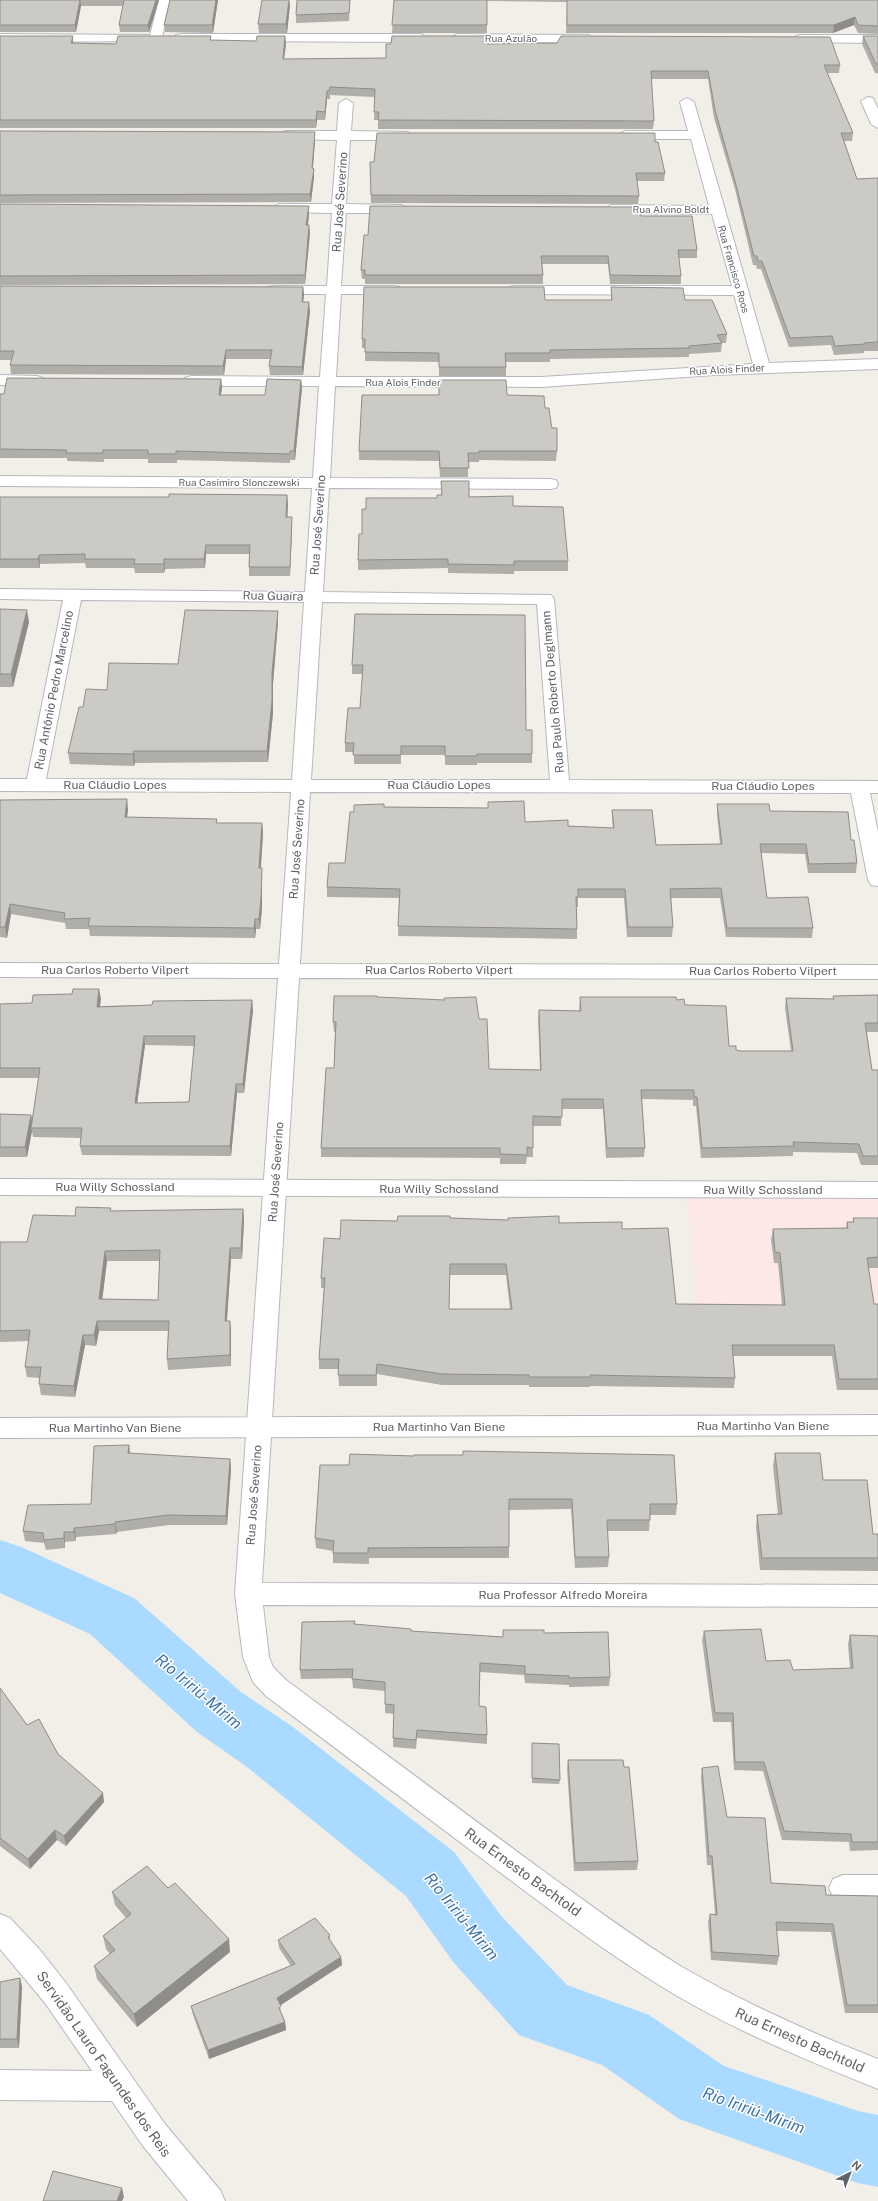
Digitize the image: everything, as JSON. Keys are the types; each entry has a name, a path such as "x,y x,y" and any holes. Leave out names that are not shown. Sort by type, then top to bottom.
{"street":[{"path":"156,38 165,0"},
{"name":"Rua Azulão","path":"0,38 600,38"},
{"path":"791,39 878,39"},
{"path":"868,101 878,124"},
{"name":"Rua Francisco Roos","path":"687,102 762,367"},
{"name":"Rua José Severino","path":"248,1594 346,103"},
{"path":"274,135 422,136"},
{"path":"610,135 696,135"},
{"path":"268,208 411,209"},
{"name":"Rua Alvino Boldt","path":"595,209 717,210"},
{"path":"255,289 413,290"},
{"path":"500,290 740,291"},
{"name":"Rua Alois Finder","path":"180,381 541,382 762,367 878,364"},
{"path":"0,380 55,381"},
{"name":"Rua Casimiro Slonczewski","path":"0,481 550,484"},
{"name":"Rua Guaíra","path":"0,594 545,599"},
{"name":"Rua Antônio Pedro Marcelino","path":"35,785 73,594"},
{"name":"Rua Paulo Roberto Deglmann","path":"545,599 560,785"},
{"name":"Rua Cláudio Lopes","path":"0,785 560,785 878,787"},
{"path":"859,787 878,880"},
{"name":"Rua Carlos Roberto Vilpert","path":"0,970 878,972"},
{"name":"Rua Willy Schossland","path":"0,1187 878,1190"},
{"name":"Rua Martinho Van Biene","path":"0,1428 878,1425"},
{"name":"Rua Professor Alfredo Moreira","path":"248,1594 878,1596"},
{"name":"Rua Ernesto Bachtold","path":"248,1594 256,1658 263,1674 276,1688 604,1932 671,1976 734,2010 815,2049 878,2074"},
{"path":"843,1888 878,1888"},
{"name":"Servidão Lauro Fagundes dos Reis","path":"0,1928 43,1975 71,2012 121,2086 153,2137 185,2177 209,2201"},
{"path":"0,2085 121,2086"}],"shaded area":[{"path":"687,1197 878,1197 878,1313 698,1312"}],"building":[{"path":"0,0 80,0 75,25 0,25"},
{"path":"124,0 156,0 148,25 119,25"},
{"path":"170,0 216,0 212,25 164,25"},
{"path":"262,0 289,0 286,24 258,24"},
{"path":"297,0 350,0 349,13 296,15"},
{"path":"394,0 487,0 487,25 392,25"},
{"path":"567,0 878,0 878,26 858,25 855,17 834,25 567,25"},
{"path":"0,36 73,36 71,43 116,44 118,36 211,36 210,40 256,41 257,36 285,36 283,59 386,58 386,44 391,44 392,36 487,36 487,44 557,43 561,36 830,37 840,65 824,65 853,133 841,133 857,179 878,178 878,342 835,346 832,336 790,338 762,261 758,261 757,256 754,256 715,110 708,71 651,71 654,121 378,120 379,112 374,112 375,89 330,87 329,91 327,91 325,112 317,111 316,120 0,120"},
{"path":"863,36 878,36 878,64 876,64"},
{"path":"0,131 315,132 312,168 314,169 310,194 0,195"},
{"path":"377,133 655,133 655,142 658,142 665,173 636,173 639,196 371,195 370,162 374,162"},
{"path":"0,204 309,206 306,225 309,225 305,275 0,276"},
{"path":"370,206 640,207 641,216 692,216 697,250 678,250 681,276 610,275 608,256 541,256 543,275 365,275 365,270 361,270 364,235 368,235"},
{"path":"0,286 303,287 302,302 309,302 302,367 269,366 272,350 226,350 223,366 10,365 14,351 0,351"},
{"path":"364,287 544,287 545,300 612,300 611,287 683,288 685,300 712,300 727,334 717,335 722,343 689,346 689,348 550,350 550,353 505,353 506,367 439,367 439,353 365,352 365,339 362,339"},
{"path":"7,378 221,379 219,395 265,395 267,379 301,380 294,451 290,451 290,454 176,451 176,454 148,454 148,450 103,450 103,453 66,453 67,450 0,449 0,394 4,394"},
{"path":"439,380 506,380 507,395 544,396 545,408 549,408 552,428 557,428 557,451 479,451 479,453 468,453 469,468 440,468 439,451 359,451 362,395 439,395"},
{"path":"441,481 469,481 469,497 513,496 513,506 563,507 568,561 514,561 514,565 448,564 448,559 358,560 359,534 362,534 362,509 366,509 366,498 437,498 437,495 442,495"},
{"path":"169,494 287,495 286,517 292,517 290,567 249,567 250,545 206,545 204,559 164,559 164,564 134,564 135,559 85,559 85,554 39,555 38,559 0,559 0,497 169,497"},
{"path":"0,609 27,610 11,674 0,674"},
{"path":"185,610 278,611 267,751 134,751 133,754 68,753 79,707 83,707 86,689 107,690 109,663 178,664"},
{"path":"355,614 525,615 526,730 532,730 532,754 477,754 477,756 445,756 445,746 401,746 401,755 353,755 354,743 345,743 348,708 360,708 363,665 352,665"},
{"path":"127,799 125,817 217,819 216,823 262,823 259,868 262,868 261,898 259,919 255,919 254,928 88,926 90,918 64,919 65,913 10,904 5,927 0,927 0,800"},
{"path":"524,801 525,822 568,820 568,826 614,828 612,810 652,810 656,845 722,844 717,804 769,804 770,811 848,812 851,840 854,840 857,863 809,864 806,844 760,844 767,898 808,897 813,928 727,928 721,888 670,889 673,927 628,927 625,889 578,889 578,897 576,897 577,929 398,926 400,889 327,887 329,863 345,863 350,812 354,812 354,805 384,804 384,807 488,808 488,802"},
{"path":"73,989 99,989 97,1007 152,1005 153,1001 252,1000 243,1084 236,1084 230,1146 80,1146 82,1128 31,1128 40,1068 0,1068 0,1004 32,1003 33,995 72,994","holes":["144,1036 195,1036 189,1102 135,1103"]},
{"path":"878,995 878,1023 865,1023 872,1070 878,1070 878,1156 863,1156 859,1144 793,1142 794,1146 702,1148 697,1097 694,1097 694,1090 641,1090 645,1148 607,1148 603,1099 562,1099 562,1117 533,1116 533,1148 527,1147 527,1155 500,1154 500,1148 321,1148 326,1068 334,1068 336,1022 333,1022 334,996 377,996 445,1000 444,998 476,997 479,1019 487,1019 489,1069 541,1070 539,1010 581,1011 580,997 676,997 677,1000 684,999 685,1005 726,1006 729,1046 736,1046 736,1050 741,1051 793,1051 786,998 834,999 833,996"},
{"path":"0,1114 31,1115 25,1147 0,1147"},
{"path":"76,1207 111,1208 110,1211 243,1209 241,1248 230,1248 225,1321 230,1321 230,1355 167,1359 169,1321 97,1321 94,1335 83,1335 74,1386 39,1384 41,1367 25,1367 30,1330 0,1331 0,1242 27,1242 33,1215 75,1216","holes":["160,1250 158,1300 99,1299 105,1251"]},
{"path":"398,1216 450,1216 450,1218 508,1220 508,1218 559,1216 559,1223 622,1222 622,1229 668,1228 676,1304 785,1305 780,1253 775,1252 773,1229 848,1228 847,1222 854,1222 853,1218 878,1218 878,1257 867,1258 874,1304 878,1304 878,1379 839,1379 834,1345 732,1345 735,1378 590,1375 591,1377 529,1377 529,1375 442,1374 377,1364 376,1375 338,1375 339,1359 319,1359 325,1278 321,1278 324,1238 340,1239 341,1220 397,1221","holes":["450,1264 506,1264 512,1309 449,1309"]},
{"path":"129,1445 128,1453 230,1459 226,1516 168,1515 115,1522 115,1524 74,1528 74,1532 64,1532 64,1538 44,1540 43,1533 23,1531 28,1505 91,1504 94,1446"},
{"path":"463,1451 674,1455 677,1504 650,1504 650,1520 607,1520 609,1557 575,1557 572,1499 509,1499 509,1547 368,1548 368,1553 333,1553 334,1541 315,1538 320,1465 349,1465 350,1454 414,1456 463,1455"},
{"path":"775,1453 820,1453 823,1480 867,1480 873,1534 878,1534 878,1558 762,1558 757,1515 782,1514"},
{"path":"355,1621 354,1624 411,1629 411,1631 503,1637 503,1630 544,1630 544,1633 608,1632 610,1677 569,1678 569,1676 525,1674 525,1666 480,1663 479,1706 486,1707 487,1735 417,1730 416,1740 393,1738 394,1705 385,1704 385,1682 352,1679 353,1669 300,1670 302,1622"},
{"path":"761,1629 766,1661 790,1660 793,1670 853,1668 850,1635 878,1636 878,1842 852,1842 851,1834 784,1831 764,1762 735,1762 733,1713 715,1713 704,1631"},
{"path":"0,1688 27,1725 39,1719 58,1754 103,1793 64,1836 55,1830 28,1859 0,1838"},
{"path":"532,1743 559,1744 560,1780 532,1778"},
{"path":"568,1760 623,1760 624,1767 629,1767 638,1861 575,1863"},
{"path":"718,1766 727,1817 765,1818 771,1883 825,1886 826,1895 878,1896 878,2005 847,2005 833,1924 776,1922 779,1956 712,1952 710,1914 717,1915 712,1856 709,1856 702,1768"},
{"path":"147,1866 168,1888 175,1883 229,1939 134,2014 94,1966 115,1950 103,1936 131,1914 112,1892"},
{"path":"315,1918 330,1935 328,1937 341,1957 277,1998 281,2006 279,2008 285,2022 208,2050 191,2006 295,1964 278,1940"},
{"path":"20,1978 17,2039 0,2039 0,1982"},
{"path":"53,2171 122,2188 117,2201 43,2201"}],"waterway":[{"name":"Rio Iririú-Mirim","path":"0,1565 112,1616 219,1712 270,1747 430,1874 478,1940 544,2011 624,2039 704,2094 858,2147 878,2151"}]}
